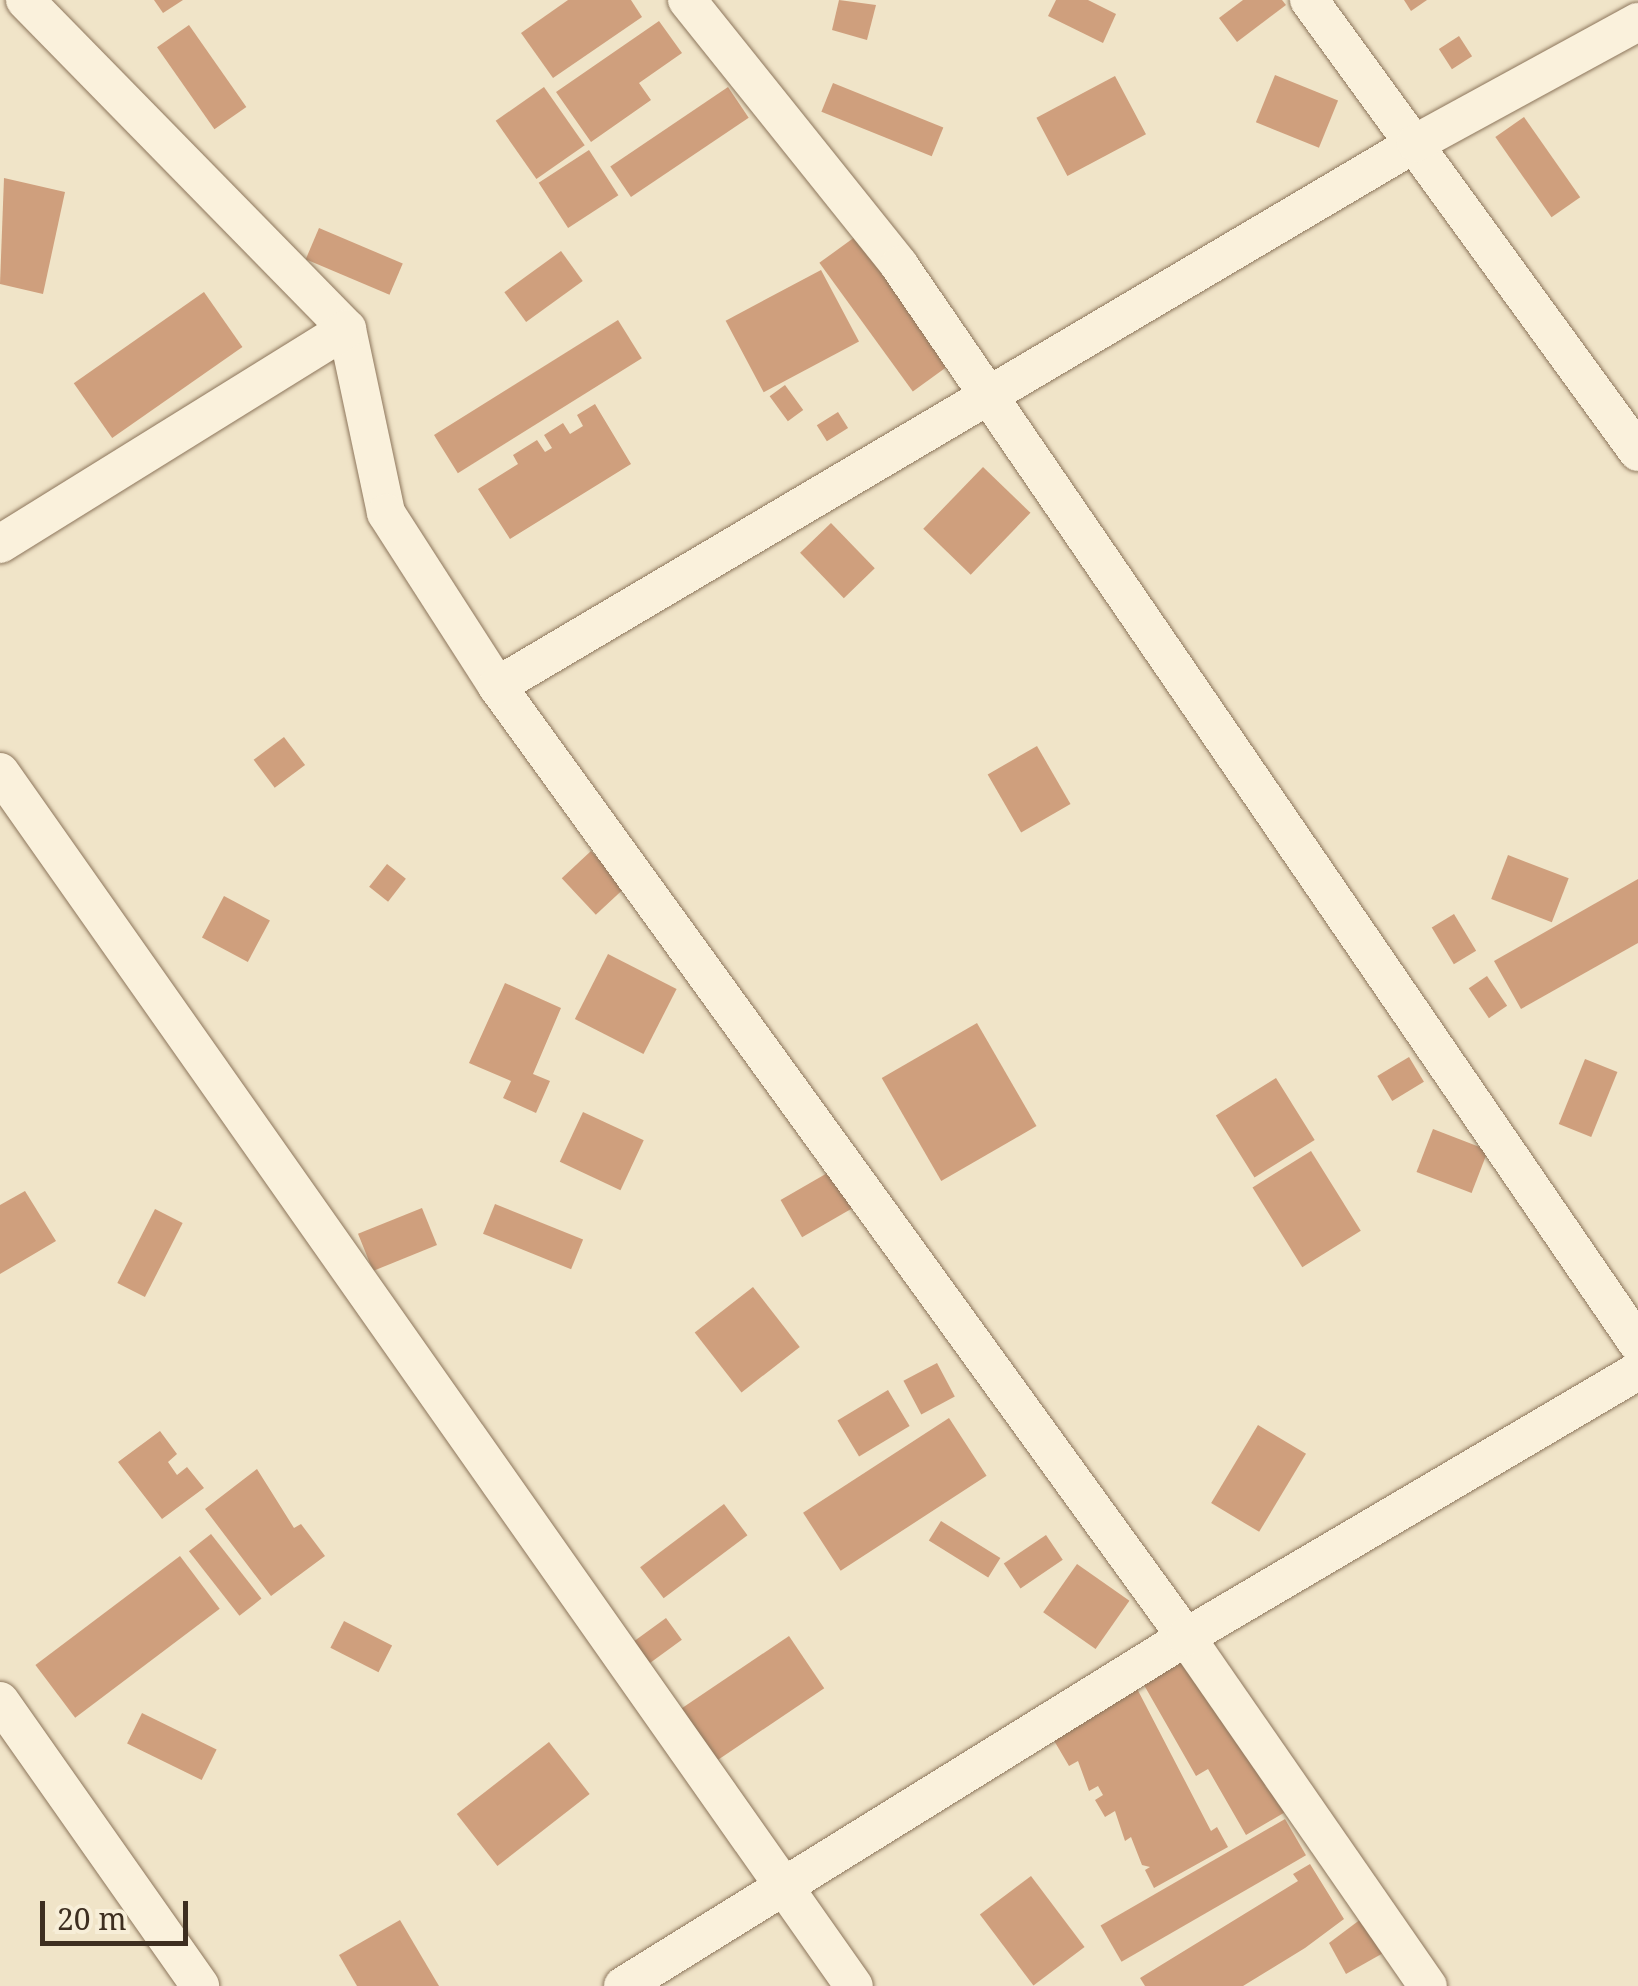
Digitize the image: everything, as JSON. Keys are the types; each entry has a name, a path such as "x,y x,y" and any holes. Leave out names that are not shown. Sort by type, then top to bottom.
{"street":[{"path":"25,0 346,329 386,513 497,686 1186,1637 1428,1986"},
{"path":"687,0 899,265 1176,677 1638,1344"},
{"path":"1310,0 1638,452"},
{"path":"497,686 992,398 1416,143 1638,22"},
{"path":"0,544 346,329"},
{"path":"0,772 854,1986"},
{"path":"623,1986 1186,1637 1638,1372"},
{"path":"0,1702 200,1986"}],"building":[{"path":"154,0 183,0 163,13"},
{"path":"568,0 631,0 642,17 553,78 521,33"},
{"path":"839,0 876,5 867,40 832,30"},
{"path":"1056,0 1088,0 1116,14 1103,43 1048,16"},
{"path":"1243,0 1282,0 1286,5 1237,42 1219,18"},
{"path":"1404,0 1427,0 1411,11"},
{"path":"659,21 682,53 639,83 651,100 591,142 556,92"},
{"path":"189,25 246,107 214,129 157,47"},
{"path":"1459,36 1472,56 1452,69 1439,49"},
{"path":"1275,75 1338,100 1319,148 1256,122"},
{"path":"1115,76 1146,134 1067,176 1036,118"},
{"path":"833,83 943,128 932,156 821,112"},
{"path":"544,87 585,145 536,179 496,121"},
{"path":"728,87 749,118 631,197 610,166"},
{"path":"1524,117 1580,197 1552,217 1495,137"},
{"path":"589,150 618,195 568,228 539,183"},
{"path":"4,178 65,192 43,294 0,284"},
{"path":"319,228 403,264 389,295 306,259"},
{"path":"859,234 952,363 913,391 819,263"},
{"path":"561,251 583,281 526,322 504,292"},
{"path":"821,270 859,342 764,392 726,321"},
{"path":"204,292 242,347 112,438 74,383"},
{"path":"618,320 642,358 458,473 434,435"},
{"path":"785,385 803,410 788,421 770,396"},
{"path":"595,404 631,464 510,539 478,489 518,464 513,455 537,440 545,452 552,448 544,435 563,423 570,434 583,426 577,415"},
{"path":"838,412 848,428 827,441 817,425"},
{"path":"983,467 1030,513 971,575 923,529"},
{"path":"831,523 875,568 844,598 800,553"},
{"path":"284,737 305,765 275,788 254,760"},
{"path":"1037,746 1070,804 1021,833 988,774"},
{"path":"591,851 625,888 596,915 562,878"},
{"path":"1508,855 1569,878 1552,922 1491,899"},
{"path":"387,864 406,879 388,902 369,887"},
{"path":"1638,879 1638,943 1521,1009 1494,961"},
{"path":"224,896 270,920 248,962 202,937"},
{"path":"1454,914 1476,951 1454,964 1432,927"},
{"path":"608,954 677,989 643,1054 575,1019"},
{"path":"1487,976 1507,1006 1489,1018 1469,988"},
{"path":"505,983 561,1008 533,1074 550,1081 536,1113 503,1098 511,1081 469,1063"},
{"path":"977,1023 1036,1126 941,1181 882,1078"},
{"path":"1409,1057 1424,1082 1392,1101 1377,1076"},
{"path":"1585,1059 1617,1072 1591,1137 1559,1124"},
{"path":"1276,1078 1315,1140 1254,1178 1216,1116"},
{"path":"583,1112 644,1140 620,1190 560,1162"},
{"path":"1433,1129 1488,1150 1472,1193 1417,1172"},
{"path":"1311,1151 1361,1231 1302,1267 1252,1188"},
{"path":"836,1168 857,1205 802,1237 781,1200"},
{"path":"25,1191 56,1241 0,1274 0,1205"},
{"path":"495,1204 583,1240 571,1269 483,1234"},
{"path":"422,1208 437,1245 373,1271 358,1234"},
{"path":"155,1209 183,1223 145,1297 117,1283"},
{"path":"753,1287 800,1347 741,1392 695,1333"},
{"path":"937,1363 955,1397 921,1414 903,1381"},
{"path":"888,1390 910,1426 859,1456 837,1420"},
{"path":"949,1418 987,1476 841,1571 803,1513"},
{"path":"1258,1425 1306,1454 1259,1532 1211,1503"},
{"path":"160,1431 177,1454 168,1462 177,1475 187,1467 204,1488 162,1519 118,1462"},
{"path":"257,1469 294,1528 301,1524 325,1556 271,1596 205,1509"},
{"path":"724,1504 747,1535 664,1598 640,1567"},
{"path":"941,1521 1000,1558 988,1578 929,1541"},
{"path":"211,1534 261,1599 239,1616 189,1551"},
{"path":"1046,1535 1063,1560 1020,1588 1004,1564"},
{"path":"180,1556 220,1609 75,1718 35,1665"},
{"path":"1077,1564 1129,1601 1096,1649 1043,1612"},
{"path":"666,1618 682,1640 634,1675 618,1653"},
{"path":"344,1621 392,1646 378,1672 330,1648"},
{"path":"789,1636 824,1688 694,1776 659,1724"},
{"path":"1196,1647 1277,1780 1265,1786 1287,1811 1246,1835 1208,1769 1196,1776 1140,1678"},
{"path":"1132,1679 1211,1831 1217,1827 1228,1847 1154,1888 1145,1870 1150,1867 1142,1865 1131,1837 1125,1841 1115,1811 1105,1817 1095,1800 1103,1795 1098,1786 1089,1791 1078,1761 1069,1766 1046,1727"},
{"path":"142,1713 217,1749 202,1780 127,1744"},
{"path":"549,1742 590,1794 497,1866 457,1814"},
{"path":"1285,1819 1306,1855 1122,1962 1101,1926"},
{"path":"1310,1864 1344,1919 1305,1948 1243,1986 1145,1986 1140,1978 1298,1881 1293,1874"},
{"path":"1031,1876 1085,1947 1033,1986 980,1915"},
{"path":"1365,1916 1385,1952 1346,1974 1329,1943"},
{"path":"400,1920 439,1986 357,1986 339,1955"}]}
